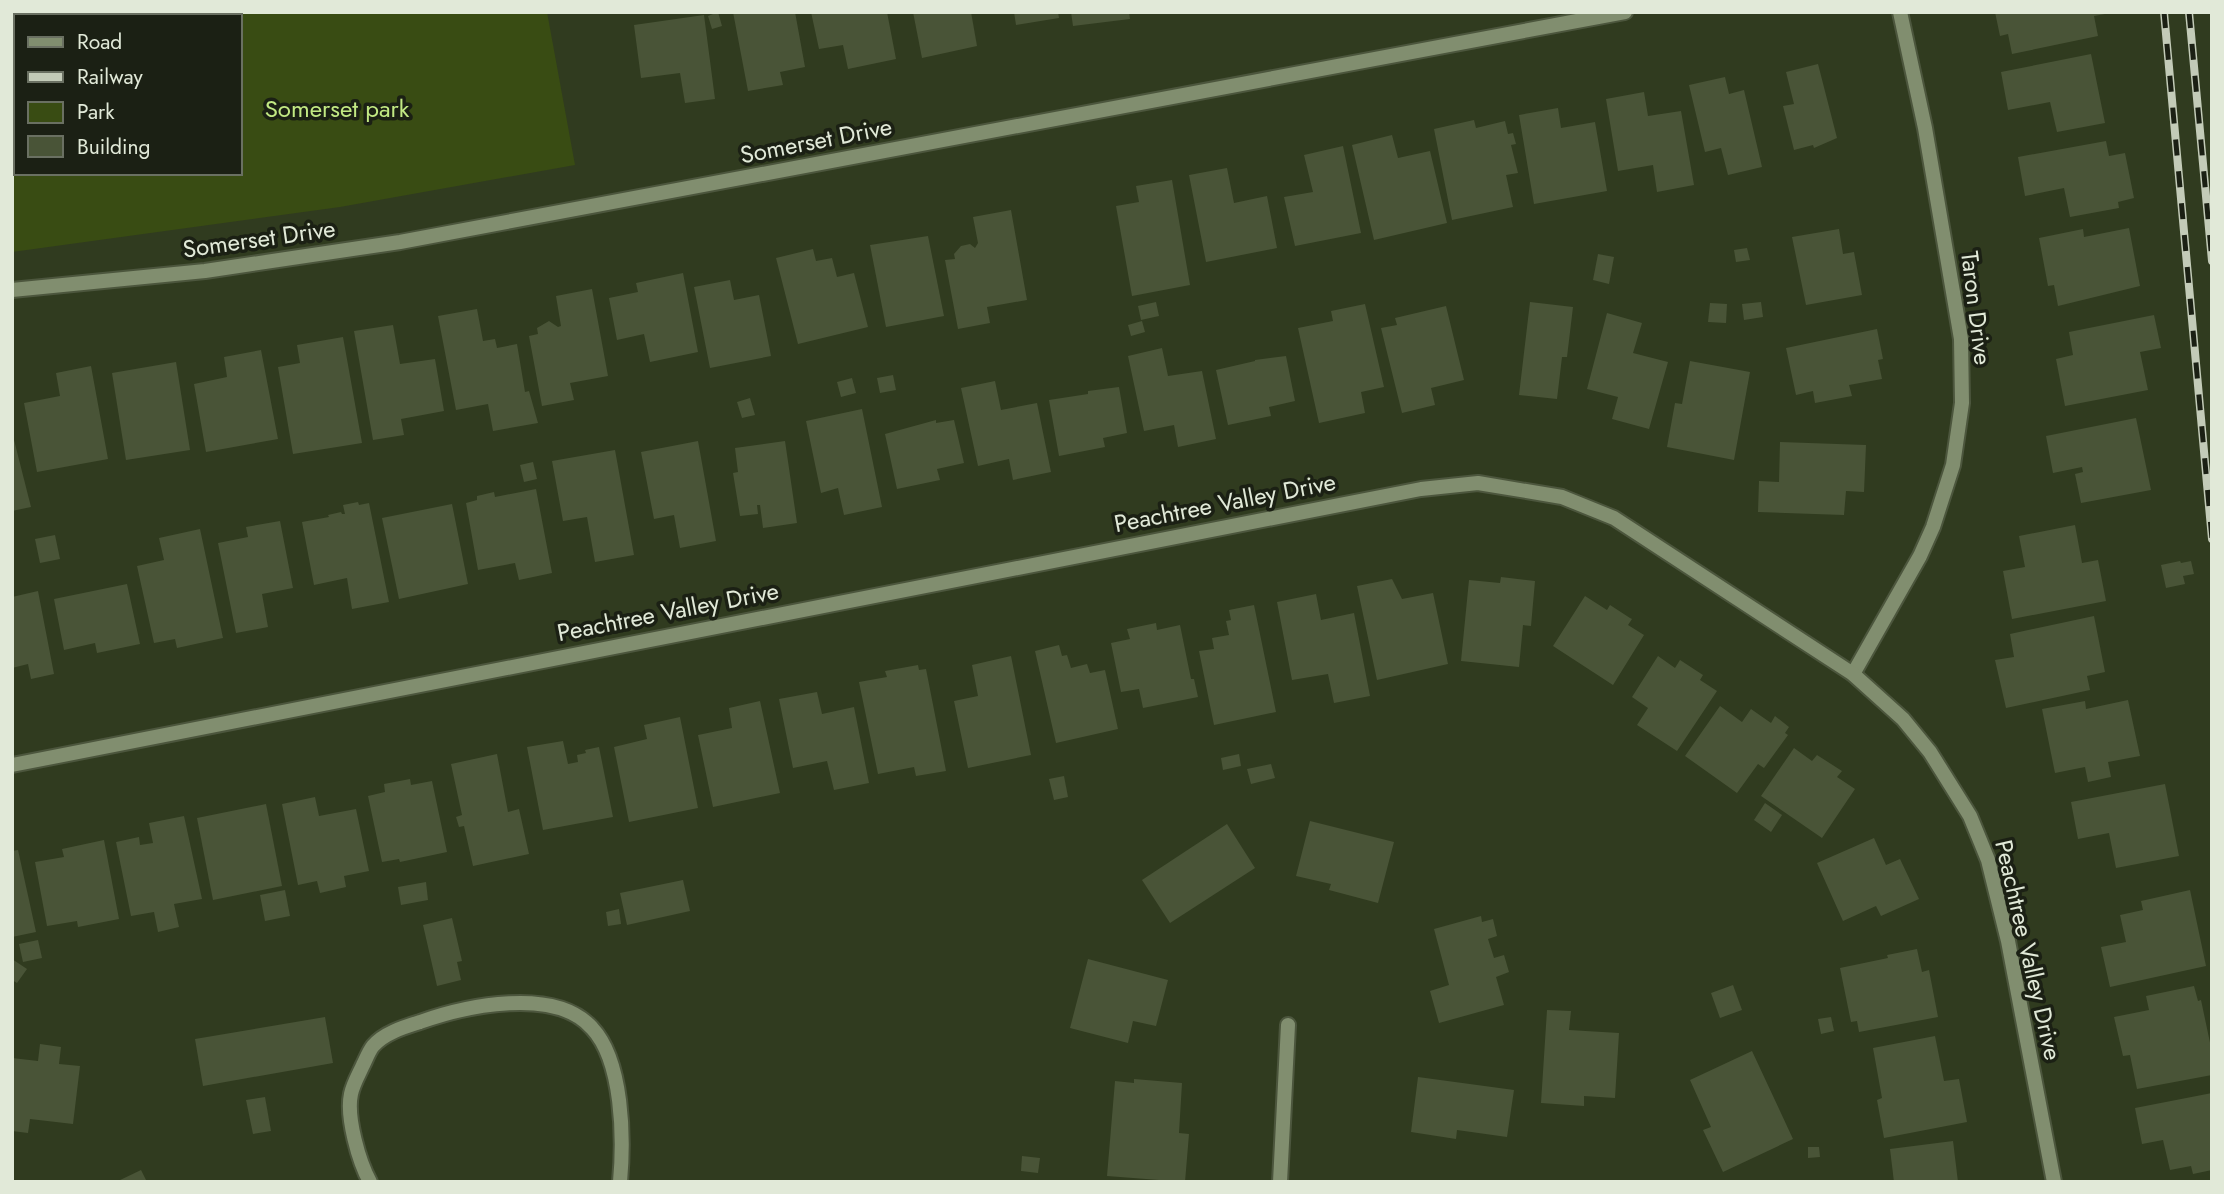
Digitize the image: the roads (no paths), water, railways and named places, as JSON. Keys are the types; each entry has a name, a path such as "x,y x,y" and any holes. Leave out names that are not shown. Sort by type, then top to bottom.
{"street":[{"name":"Somerset Drive","path":"12,290 205,271 400,242 1625,12"},
{"name":"Taron Drive","path":"1853,674 1920,556 1933,527 1953,465 1962,403 1961,340 1925,128 1900,12"},
{"name":"Peachtree Valley Drive","path":"12,765 1407,491 1478,483 1562,496 1614,519 1853,674 1903,719 1930,752 1970,816 1988,860 2008,941 2054,1182"},
{"path":"370,1182 364,1171 352,1128 350,1096 373,1046 393,1031 446,1013 505,1002 548,1006 578,1015 593,1028 602,1042 612,1066 618,1097 620,1182"},
{"path":"1280,1182 1288,1025"}],"railway":[{"path":"2164,12 2212,539"},
{"path":"2189,12 2212,261"}],"park label":[{"name":"Somerset park","path":"337,109"}]}
